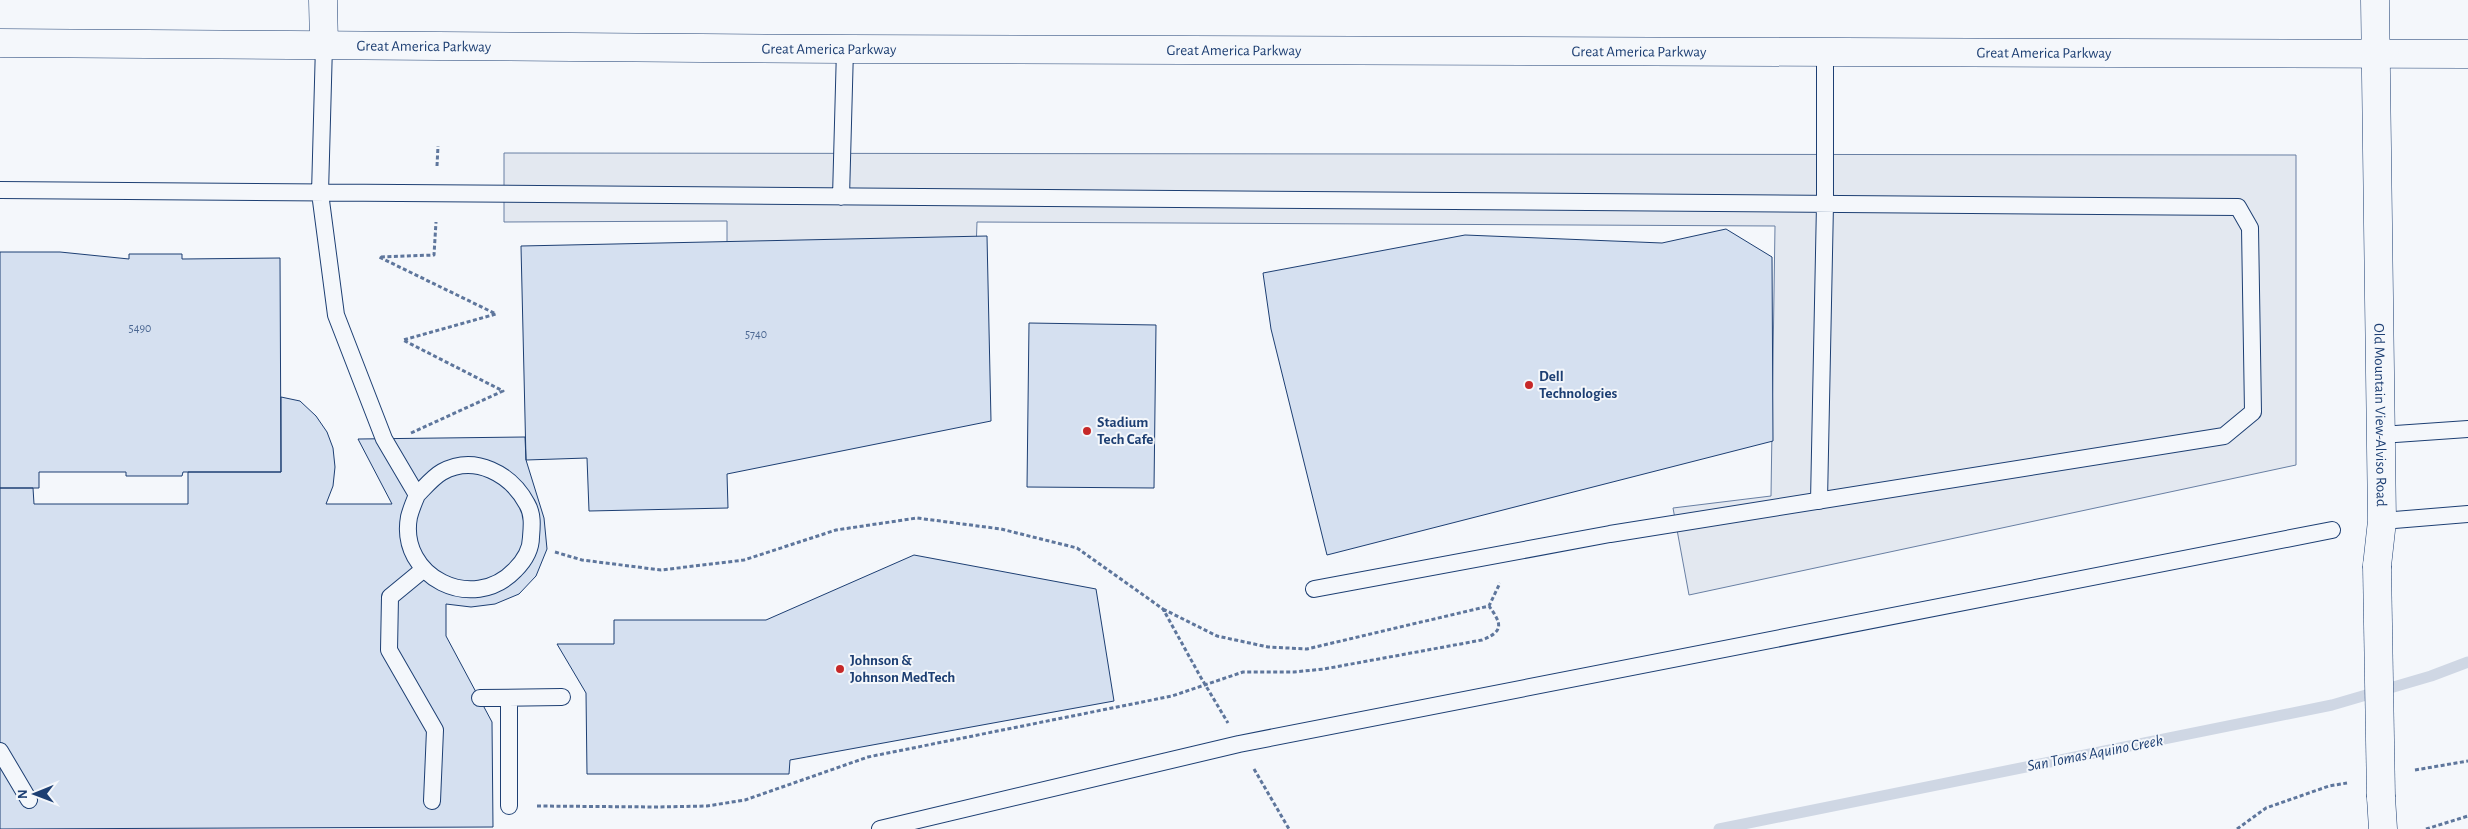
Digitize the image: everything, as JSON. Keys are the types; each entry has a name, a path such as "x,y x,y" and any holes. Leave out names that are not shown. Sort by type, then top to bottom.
{"main road":[{"path":"324,0 324,45"},
{"name":"Old Mountain View-Alviso Road","path":"2374,0 2382,521 2377,566 2383,829"},
{"name":"Great America Parkway","path":"0,43 845,50 2468,54"}],"lane":[{"path":"324,45 320,194 336,315 384,439 417,495"},
{"path":"841,197 845,50"},
{"path":"1818,501 1825,204 1826,52"},
{"path":"0,190 320,194 2238,207 2250,228 2253,412 2224,436 1511,552 1314,590"},
{"path":"2381,435 2468,429"},
{"path":"462,466 484,467 503,475 520,489 530,508 532,522 531,544 522,563 507,578 485,589 463,590 441,583 424,569 412,550 408,529 409,516 417,495 441,472 462,466"},
{"path":"2382,521 2468,514"},
{"path":"880,829 1239,744 2332,530"},
{"path":"424,569 390,597 389,650 435,730 432,802"},
{"path":"480,698 562,697"},
{"path":"509,698 509,806"},
{"path":"0,750 29,800"}],"path":[{"path":"437,170 438,146"},
{"path":"406,436 503,391 403,340 496,314 379,257 434,255 436,222"},
{"path":"547,549 582,560 661,570 744,560 836,530 917,518 1001,529 1077,548 1163,609 1217,636 1268,647 1307,649 1489,606"},
{"path":"1489,606 1511,552"},
{"path":"509,806 707,806 745,800 796,784 868,757 1172,696 1243,672 1294,672 1324,669 1482,640 1491,636 1499,624 1499,620 1489,606"},
{"path":"1163,609 1228,723"},
{"path":"1250,761 1289,829"},
{"path":"2426,829 2468,816"}],"shaded area":[{"path":"504,153 2296,155 2296,465 1689,595 1673,508 1771,496 1775,226 977,222 976,251 727,248 727,221 504,222"}],"building":[{"name":"Dell Technologies","path":"1726,229 1772,257 1773,441 1327,555 1271,329 1263,273 1465,235 1662,243"},
{"path":"987,236 991,421 727,474 728,508 589,511 587,458 526,460 521,246"},
{"path":"0,252 60,252 129,259 129,254 182,254 182,259 280,258 281,472 183,472 182,476 126,476 126,472 39,472 39,488 0,488"},
{"path":"1029,323 1156,325 1154,488 1027,487"},
{"path":"281,397 300,401 316,416 327,432 333,448 335,467 333,486 326,504 392,504 358,439 525,437 526,460 544,518 547,549 536,576 519,594 495,604 471,607 446,604 446,636 492,722 493,827 0,829 0,488 33,488 34,504 188,504 188,472 281,472"},
{"name":"Johnson & Johnson MedTech","path":"914,555 1096,589 1114,701 790,760 789,774 587,774 586,693 557,644 614,644 614,620 766,620"}],"waterway":[{"name":"San Tomas Aquino Creek","path":"1719,829 2332,705 2431,676 2468,662"}],"place":[{"name":"Dell Technologies","path":"1529,385"},
{"name":"Stadium Tech Cafe","path":"1087,431"},
{"name":"Johnson & Johnson MedTech","path":"840,669"}]}
